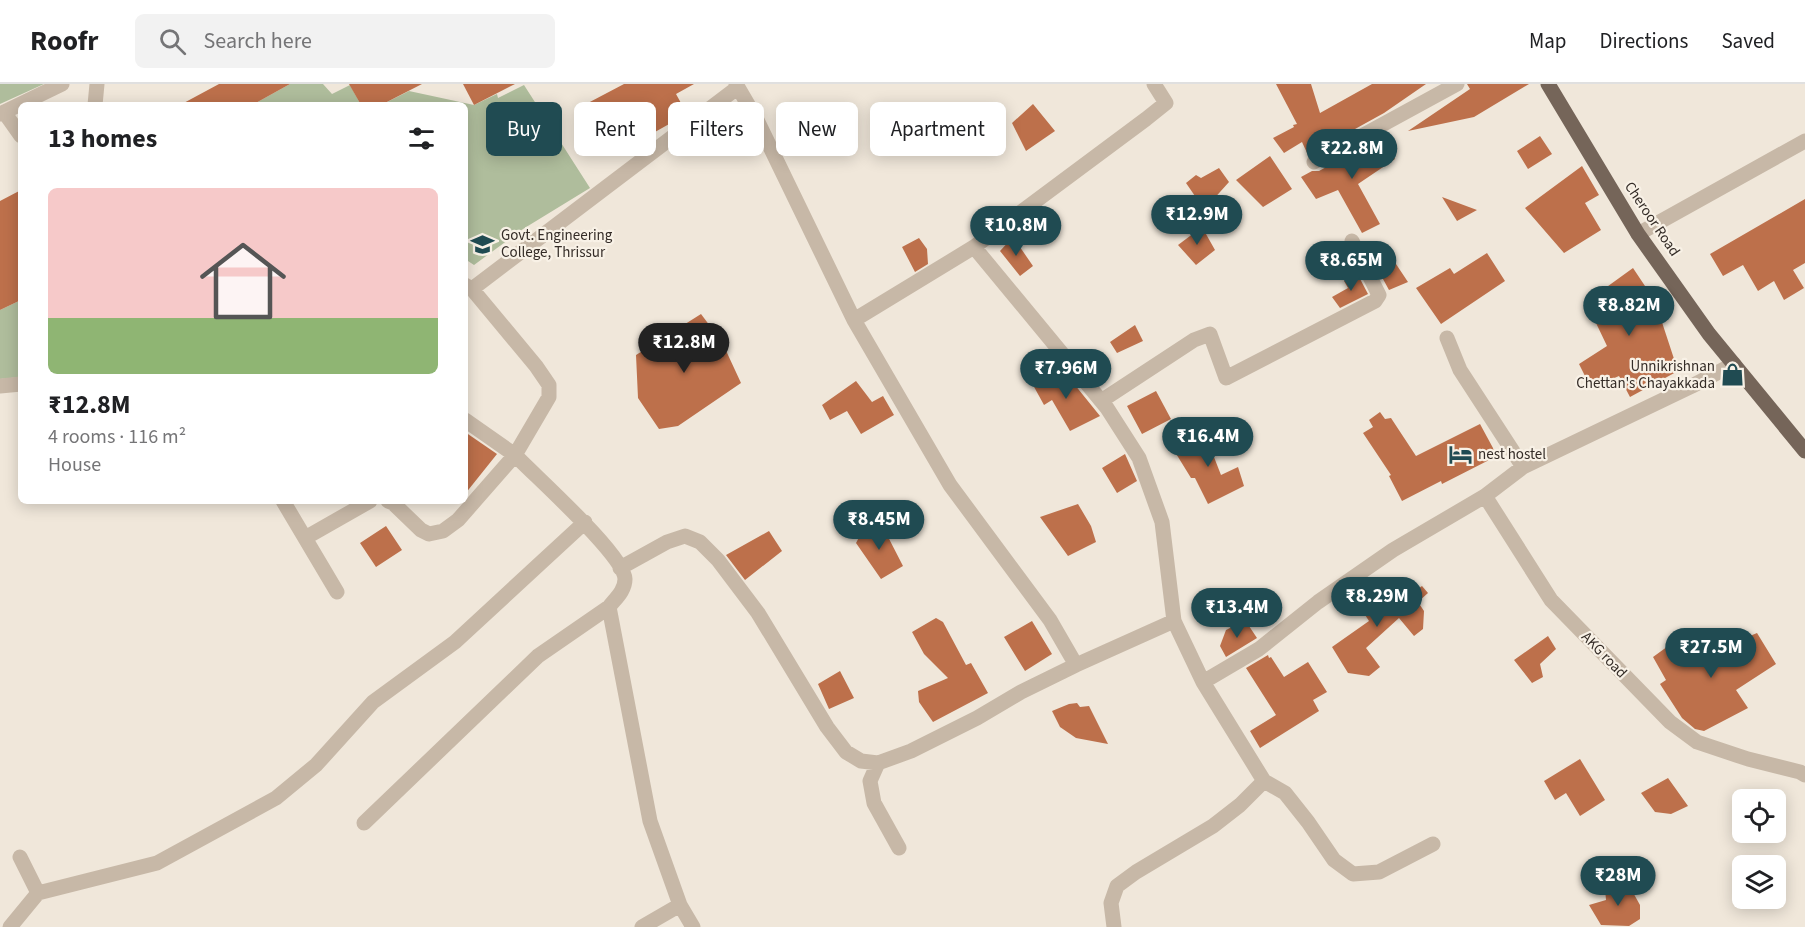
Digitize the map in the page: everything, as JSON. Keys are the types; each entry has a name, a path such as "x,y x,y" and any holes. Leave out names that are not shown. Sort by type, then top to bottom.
{"main road":[{"name":"Cheroor Road","path":"1548,84 1638,234 1709,334 1805,451"}],"street":[{"path":"25,102 62,84"},
{"path":"95,102 97,84"},
{"path":"854,320 974,247 1166,103 1154,84"},
{"path":"1314,162 1457,84"},
{"path":"394,504 429,534 443,531 458,520 515,455 549,398 549,385 536,366 468,287 737,86 758,120 854,320 951,485 1050,620 1076,665"},
{"path":"18,105 2,113 18,132"},
{"path":"1638,234 1805,141"},
{"path":"1101,401 1194,340 1210,334 1226,378 1375,301 1379,295 1352,241"},
{"path":"974,247 1101,401 1139,458 1162,522 1174,621 1203,682 1264,781 1285,793 1334,860 1353,873 1379,872 1433,844"},
{"path":"1447,338 1460,370 1523,467"},
{"path":"1203,682 1259,649 1318,602 1394,550 1485,496 1523,467 1612,426 1734,364"},
{"path":"0,386 18,384"},
{"path":"364,823 538,656 609,607 624,588 625,577 620,568 585,522 515,455 468,422"},
{"name":"AKG road","path":"1485,496 1551,600 1670,722 1697,742 1802,774"},
{"path":"285,504 337,592"},
{"path":"305,538 365,504"},
{"path":"10,927 38,893 157,863 276,798 316,765 373,702 455,642 585,522"},
{"path":"620,568 668,542 685,536 700,542 718,560 758,613 827,727 846,752 861,761 878,763 930,742 1021,692 1174,621"},
{"path":"609,607 650,821 680,905 693,927"},
{"path":"878,763 870,781 874,804 899,848"},
{"path":"1114,927 1111,903 1118,886 1136,872 1213,826 1240,805 1264,781"},
{"path":"20,857 38,893"},
{"path":"642,927 680,905"}],"green space":[{"path":"0,84 44,84 0,104"},
{"path":"290,84 323,84 332,94 350,85 359,102 257,102"},
{"path":"524,85 535,102 486,102 486,156 562,156 562,144 590,188 523,229 474,265 468,261 468,104 474,105 497,94 498,98"},
{"path":"409,91 460,102 387,102"},
{"path":"18,301 18,377 0,379 0,310"}],"building":[{"path":"219,84 290,84 257,102 186,102"},
{"path":"349,84 422,84 387,102 359,102"},
{"path":"463,84 515,84 474,105"},
{"path":"624,84 694,84 676,94 680,102 668,102 668,125 656,131 656,102 590,102"},
{"path":"1276,84 1311,84 1320,113 1372,84 1426,84 1384,113 1308,155 1302,142 1284,153 1273,138 1297,124"},
{"path":"1467,84 1529,84 1474,117 1408,131 1470,89"},
{"path":"1033,104 1055,131 1026,151 1012,123"},
{"path":"1382,136 1395,159 1358,184 1380,224 1362,233 1338,190 1316,199 1301,177 1312,171 1319,171"},
{"path":"1540,136 1552,154 1528,169 1517,151"},
{"path":"1270,156 1292,189 1263,207 1236,180"},
{"path":"1582,166 1599,195 1585,203 1601,230 1564,253 1525,208"},
{"path":"1219,168 1229,182 1211,202 1197,199 1186,183 1196,175 1201,178"},
{"path":"18,192 18,301 0,310 0,201"},
{"path":"1442,197 1477,210 1457,221"},
{"path":"1805,199 1805,263 1793,270 1804,288 1784,300 1774,281 1758,291 1743,265 1723,276 1710,254"},
{"path":"1202,227 1215,250 1196,265 1178,245"},
{"path":"1013,237 1033,266 1020,276 1000,251"},
{"path":"919,238 927,249 928,264 915,272 902,247"},
{"path":"1386,249 1408,282 1389,290 1372,259 1372,256"},
{"path":"1487,253 1505,281 1441,324 1416,288 1450,268 1454,274"},
{"path":"1633,268 1655,301 1678,371 1630,397 1619,376 1591,388 1579,364 1607,346 1586,302"},
{"path":"1358,275 1368,294 1340,308 1332,297 1348,288 1344,281"},
{"path":"701,314 722,342 741,383 678,426 659,429 638,398 636,355"},
{"path":"1135,325 1143,341 1117,353 1110,342"},
{"path":"1062,369 1100,416 1070,431 1052,400 1044,405 1033,385"},
{"path":"856,381 872,402 883,396 894,415 861,434 847,411 830,420 822,405"},
{"path":"1156,391 1171,419 1142,434 1127,406"},
{"path":"1380,412 1385,419 1391,418 1416,456 1480,424 1493,448 1495,457 1402,501 1389,476 1391,475 1363,433 1373,427 1369,420"},
{"path":"1211,428 1219,445 1212,452 1221,475 1238,467 1244,486 1208,504 1195,478 1191,478 1175,452"},
{"path":"468,434 497,454 468,490"},
{"path":"1125,454 1137,481 1117,493 1102,468"},
{"path":"1078,504 1091,526 1096,542 1068,556 1040,517"},
{"path":"874,524 885,531 903,566 881,579 856,543 863,530"},
{"path":"386,526 402,550 376,567 360,543"},
{"path":"769,531 782,551 745,580 726,555"},
{"path":"1368,584 1386,611 1422,586 1428,593 1418,602 1424,611 1423,629 1414,636 1399,618 1366,648 1380,667 1369,676 1348,673 1332,647 1369,621 1352,595"},
{"path":"936,618 943,622 966,665 971,663 988,693 933,722 919,702 918,691 948,678 924,654 912,632"},
{"path":"1032,621 1052,654 1025,671 1004,637"},
{"path":"1238,624 1249,626 1257,638 1226,657 1220,646 1226,630"},
{"path":"1757,633 1776,664 1736,690 1748,708 1704,731 1695,729 1682,718 1660,684 1666,680 1653,657 1682,636 1698,658"},
{"path":"1548,636 1556,649 1540,664 1543,677 1532,683 1514,660"},
{"path":"1268,655 1284,677 1308,662 1327,692 1313,700 1319,711 1260,748 1250,731 1276,715 1246,668"},
{"path":"840,671 854,698 829,709 818,684"},
{"path":"1077,703 1080,707 1089,706 1108,744 1076,738 1060,727 1052,711"},
{"path":"1580,759 1605,800 1580,816 1566,793 1555,800 1544,781"},
{"path":"1668,778 1688,806 1671,814 1655,812 1641,793"},
{"path":"1626,880 1640,905 1640,919 1629,926 1601,925 1589,905 1606,900 1605,889"}],"place":[{"name":"Govt. Engineering College, Thrissur","path":"483,244"},
{"name":"Unnikrishnan Chettan's Chayakkada","path":"1733,375"},
{"name":"nest hostel","path":"1460,454"}]}
